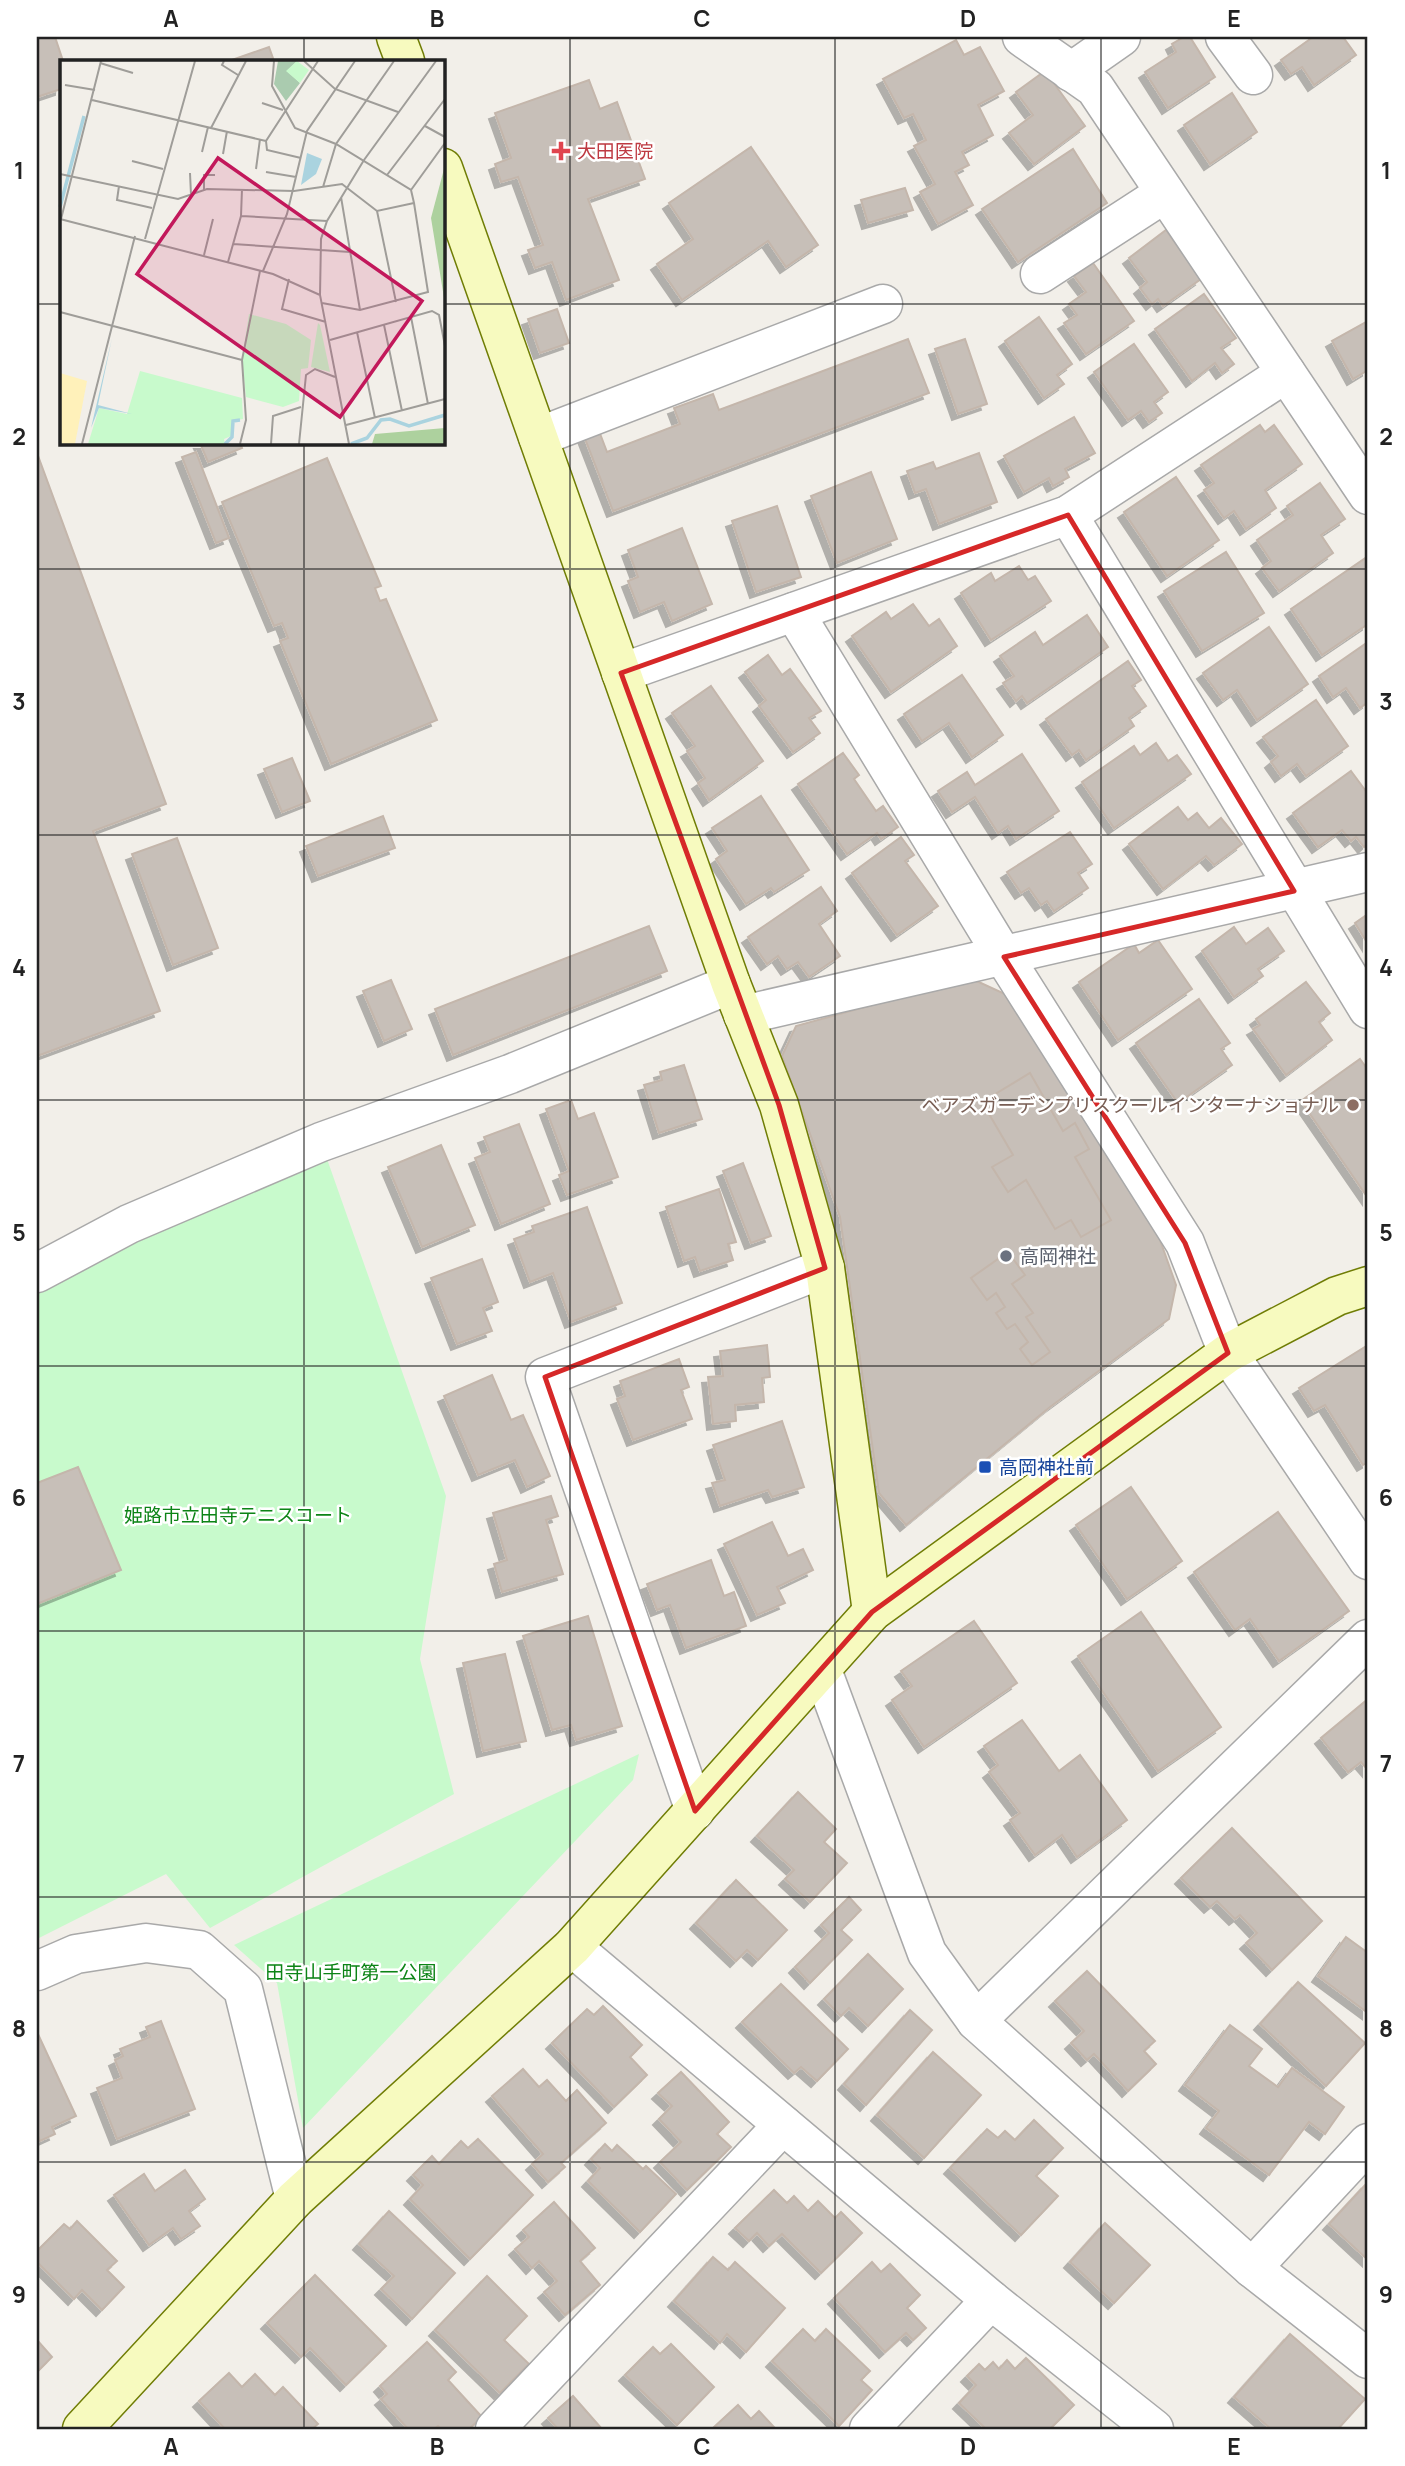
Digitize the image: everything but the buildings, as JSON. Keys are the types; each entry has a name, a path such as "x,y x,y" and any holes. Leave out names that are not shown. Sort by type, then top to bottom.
{"street":[{"path":"396,37 405,60"},
{"path":"1021,37 1095,88 1368,495"},
{"path":"1071,72 1121,37"},
{"path":"1225,37 1254,75"},
{"path":"444,171 737,999 779,1105 825,1268 872,1612"},
{"path":"1040,274 1165,193"},
{"path":"538,437 819,311 883,304"},
{"path":"621,673 1068,515 1286,373"},
{"path":"1068,515 1368,1009"},
{"path":"794,612 1004,957 1185,1243 1228,1353 1368,1560"},
{"path":"37,1273 129,1224 321,1142 510,1074 737,999 1004,957 1368,872"},
{"path":"695,1811 545,1377 825,1268"},
{"path":"82,2429 295,2199 572,1947 872,1612 1228,1353 1337,1296 1368,1286"},
{"path":"976,2021 1368,1639"},
{"path":"822,1670 927,1953 976,2021 1252,2268 1368,2359"},
{"path":"37,1971 76,1954 146,1943 199,1951 243,1989 295,2199"},
{"path":"572,1947 991,2300 1154,2429"},
{"path":"495,2429 783,2124"},
{"path":"1252,2268 1368,2143"},
{"path":"869,2429 991,2300"}],"highlighted area":[{"path":"1068,515 1294,891 1004,957 1185,1243 1228,1353 872,1612 695,1811 545,1377 825,1268 779,1105 621,673"}],"green space":[{"name":"姫路市立田寺テニスコート","path":"321,1142 446,1496 420,1659 454,1794 210,1928 166,1874 37,1939 37,1273"},
{"name":"田寺山手町第一公園","path":"639,1754 633,1780 303,2128 277,1983 234,1945"}],"place":[{"name":"大田医院","path":"561,151"},
{"name":"ベアズガーデンプリスクールインターナショナル","path":"1353,1105"},
{"name":"高岡神社","path":"1006,1256"},
{"name":"高岡神社前","path":"985,1467"}]}
